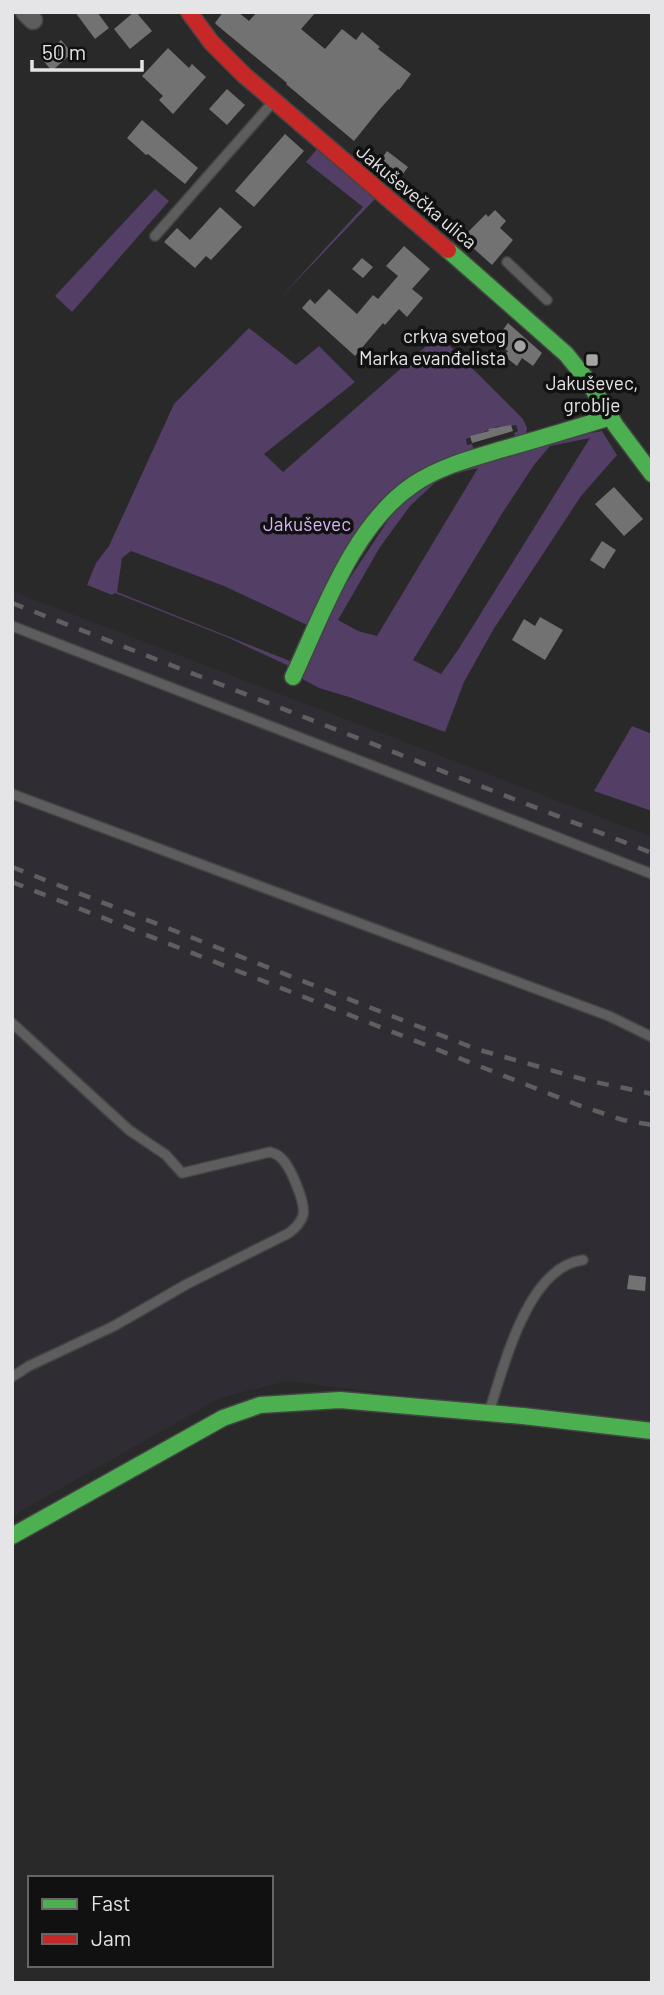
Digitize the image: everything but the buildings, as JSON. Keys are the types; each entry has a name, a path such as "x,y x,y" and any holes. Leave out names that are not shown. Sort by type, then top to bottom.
{"street":[{"name":"Jakuševečka ulica","path":"189,12 224,57 566,354 588,381 652,474"},
{"path":"293,677 349,559 366,533 409,487 462,458 611,417"},
{"path":"12,1536 223,1418 260,1405 341,1400 523,1416 652,1432"}],"lane":[{"path":"155,236 274,101"},
{"path":"507,262 547,300"},
{"path":"12,626 652,874"},
{"path":"12,794 609,1016 652,1037"},
{"path":"12,1023 129,1130 166,1155 182,1173 270,1152 280,1157 286,1164 303,1205 303,1216 289,1233 12,1377"},
{"path":"488,1413 519,1322 553,1273 569,1261 583,1260"}],"shaded area":[{"path":"12,591 652,837 652,1426 287,1381 220,1398 12,1516"}],"green space":[{"path":"317,149 375,199 280,298 363,207 306,162"},
{"path":"155,189 169,201 72,312 55,296"},
{"name":"Jakuševec","path":"249,328 296,365 319,346 355,382 264,454 283,472 439,335 523,419 527,428 526,433 516,440 516,425 499,426 466,439 467,445 472,444 474,451 416,478 291,667 229,638 115,593 112,595 87,585 96,563 109,546 174,404","holes":["131,551 224,586 307,625 290,661 117,592 122,558"]},
{"path":"590,429 591,433 602,431 617,455 581,496 493,630 464,682 445,732 319,688 299,677 301,667 333,609 340,582 360,548 398,502 417,486 460,466","holes":["590,438 441,674 413,660 534,465 550,446","478,468 377,636 358,631 338,620 380,547 410,506 441,477"]},
{"path":"632,726 652,734 652,811 594,791"}],"railway":[{"path":"12,603 652,853"},
{"path":"12,867 476,1049 586,1080 652,1094"},
{"path":"12,882 578,1105 623,1120 652,1125"}],"traffic: fast":[{"path":"448,250 566,354 588,381 616,426 652,474"},
{"path":"293,677 342,572 374,522 393,501 414,484 446,467 611,417"},
{"path":"12,1536 223,1418 260,1405 340,1400 523,1416 652,1431"}],"traffic: jam":[{"path":"189,12 211,42 244,75 448,250"}],"place":[{"name":"crkva svetog Marka evanđelista","path":"520,346"},
{"name":"Jakuševec, groblje","path":"592,360"}]}
